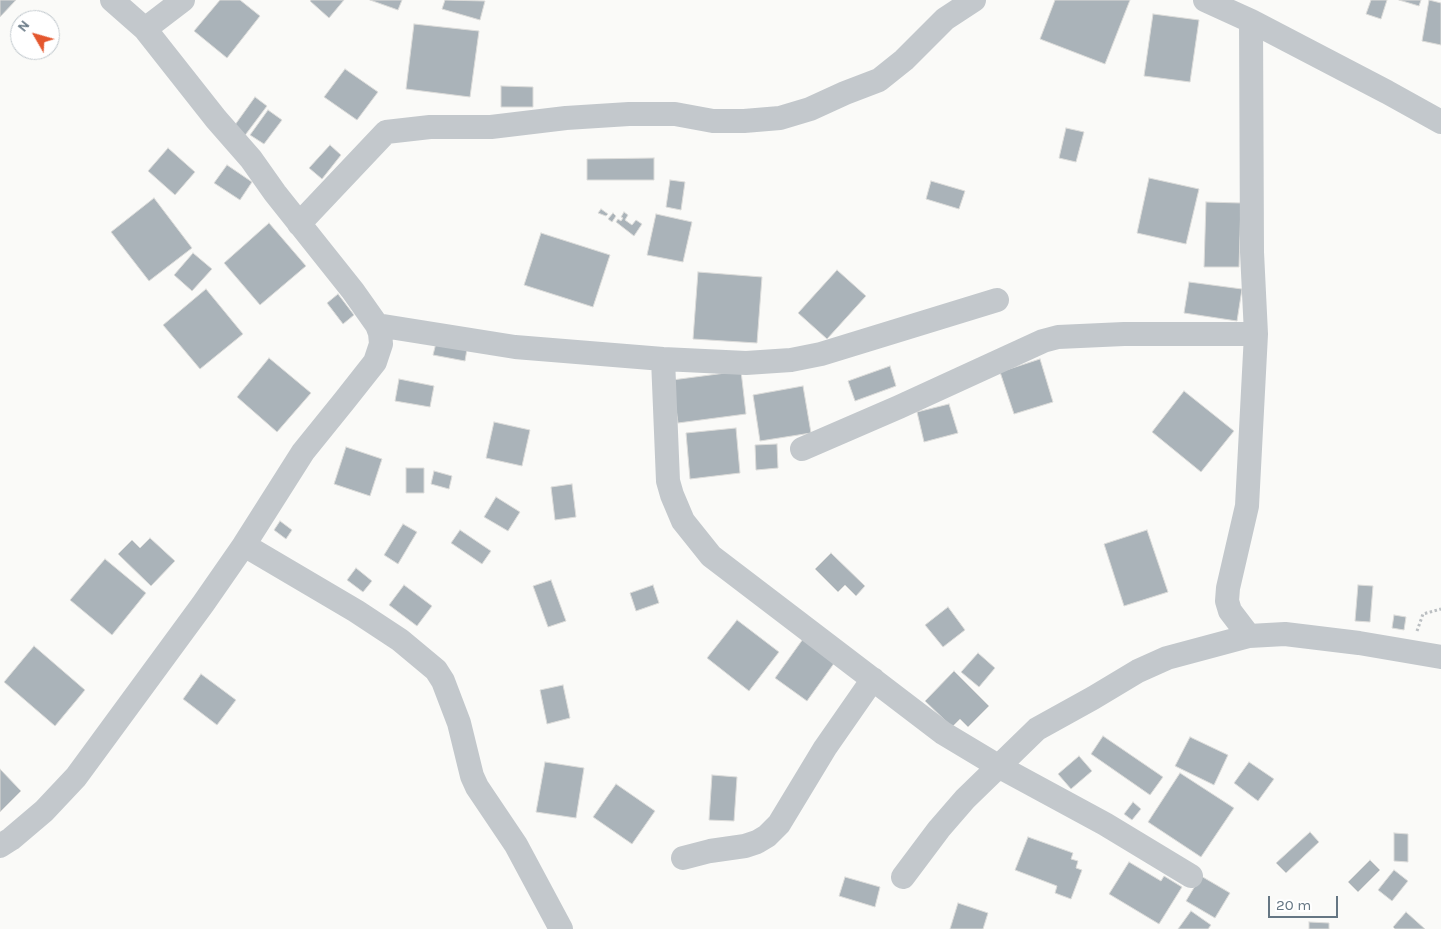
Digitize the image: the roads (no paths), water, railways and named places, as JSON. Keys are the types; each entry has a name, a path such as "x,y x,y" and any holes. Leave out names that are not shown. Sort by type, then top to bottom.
{"street":[{"path":"0,846 44,811 76,777 244,545 303,452 375,362 381,338 377,325 354,291 250,159 145,29 112,0"},
{"path":"145,29 183,0"},
{"path":"300,224 386,132 430,127 491,127 566,118 629,114 675,114 713,121 780,118 810,109 845,92 879,80 904,60 945,19 974,0"},
{"path":"1205,0 1387,92 1441,122"},
{"path":"1249,636 1230,611 1227,601 1228,588 1246,506 1256,334 1252,252 1251,22"},
{"path":"377,325 515,347 663,359 746,363 791,360 821,354 997,300"},
{"path":"802,449 899,407 1043,340 1058,337 1124,334 1256,334"},
{"path":"663,359 668,481 683,521 701,544 721,564 943,733 998,766 1104,824 1191,876"},
{"path":"244,545 393,635 436,670 443,681 459,723 472,776 477,787 516,845 561,929"},
{"path":"903,877 965,799 1037,729 1138,671 1167,658 1249,636 1285,634 1441,657"},
{"path":"683,858 710,851 745,846 767,836 779,824 825,748 873,679"}]}
